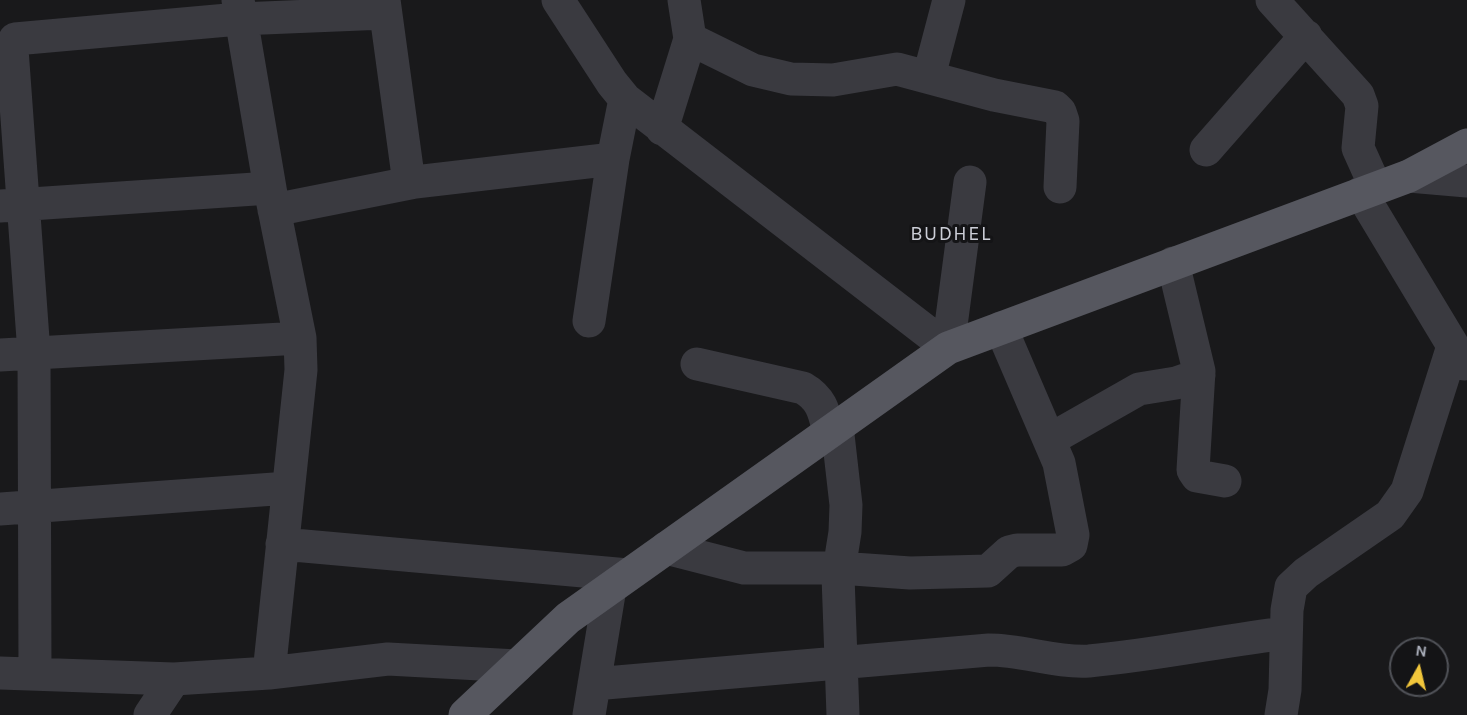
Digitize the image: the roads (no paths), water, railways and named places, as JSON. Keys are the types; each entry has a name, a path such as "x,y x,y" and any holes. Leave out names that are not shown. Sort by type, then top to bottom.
{"main road":[{"path":"465,715 568,618 948,348 1409,176 1467,145"}],"street":[{"path":"558,0 625,99 948,348 970,182"},
{"path":"662,129 690,39 684,0"},
{"path":"929,76 949,0"},
{"path":"1272,0 1358,95 1362,106 1358,148 1369,191 1460,358 1401,502 1372,529 1294,582 1289,598 1281,715"},
{"path":"35,673 34,353 12,206 12,49 15,39 238,10 384,7 409,183"},
{"path":"238,10 300,338 301,369 269,673"},
{"path":"1206,150 1306,36"},
{"path":"690,39 753,70 791,79 833,80 897,69 994,95 1055,107 1060,112 1063,121 1060,187"},
{"path":"589,321 613,159 625,99"},
{"path":"12,206 272,199 613,159"},
{"path":"1409,176 1467,181"},
{"path":"1173,264 1199,375 1193,470 1197,476 1225,481"},
{"path":"666,548 744,568 839,568 910,573 988,571 1009,552 1062,550 1071,545 1073,535 1059,463 1051,439 1001,328"},
{"path":"0,355 300,338"},
{"path":"697,364 803,388 815,395 833,429 846,513 839,568 843,715"},
{"path":"1051,439 1139,389 1176,383 1199,375"},
{"path":"0,509 288,488"},
{"path":"282,544 619,581 591,699 842,663 988,650 1008,650 1048,659 1088,661 1286,633"},
{"path":"0,672 174,679 269,673 388,659 517,666"},
{"path":"150,715 174,679"}],"district":[{"name":"BUDHEL","path":"951,234"}]}
